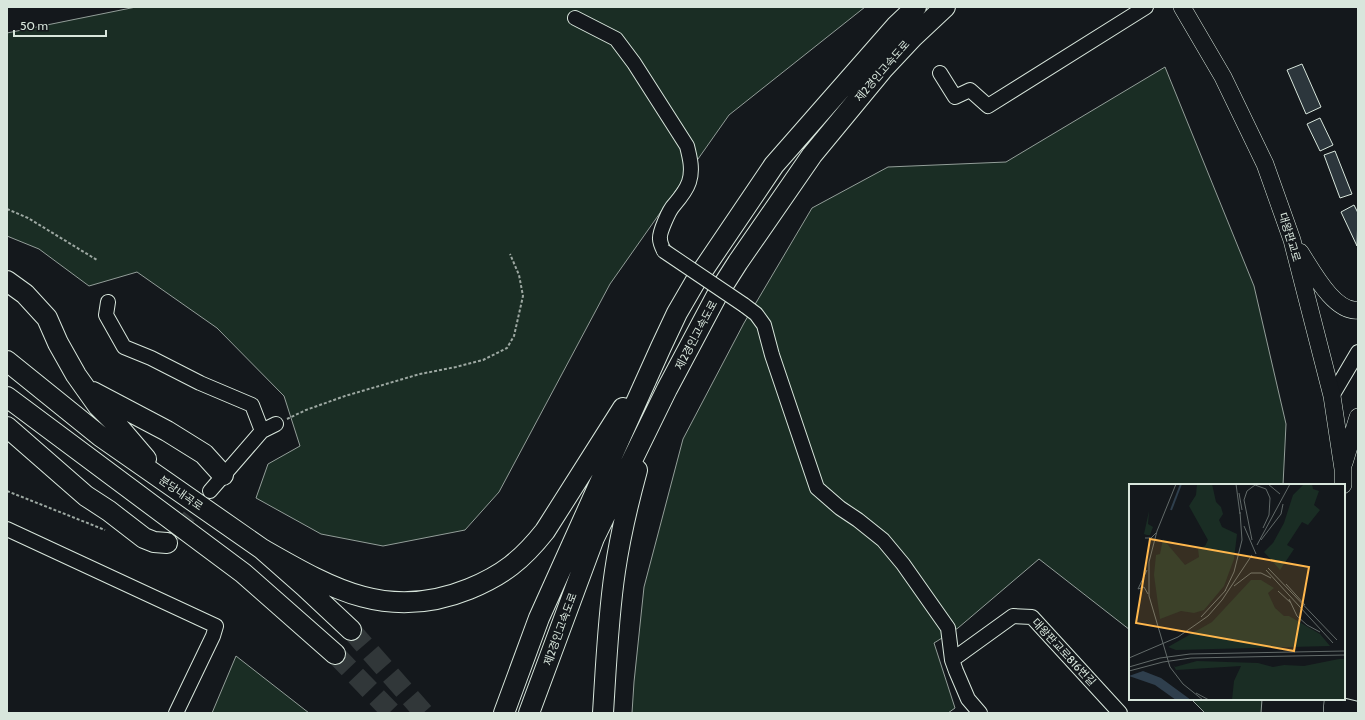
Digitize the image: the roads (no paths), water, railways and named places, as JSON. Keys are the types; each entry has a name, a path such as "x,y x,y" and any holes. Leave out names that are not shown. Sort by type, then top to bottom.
{"highway":[{"name":"제2경인고속도로","path":"504,713 539,618 661,347 677,313 695,282 774,166 896,26 916,7"},
{"name":"제2경인고속도로","path":"529,713 594,538 667,389 717,295 746,250 812,155 883,69 913,36 945,7"},
{"path":"7,281 25,294 47,318 58,343 76,375 98,406 117,425 164,481"},
{"path":"262,549 303,573 328,585 349,593 394,603 415,603 455,595 499,575 518,562 545,531 661,347"},
{"name":"분당내곡로","path":"7,361 100,436 262,549 351,630"},
{"path":"86,388 167,431 204,454 223,475"},
{"path":"603,713 608,635 615,571 621,537 638,468 650,431 667,389"},
{"path":"7,397 244,574 335,654"},
{"path":"7,427 86,496 109,511 144,538 154,542 167,543"}],"main road":[{"name":"대왕판교로","path":"1182,7 1223,77 1265,164 1292,240 1332,396 1343,477"},
{"path":"1292,240 1324,289 1339,304 1352,311 1358,310"},
{"path":"1343,477 1358,417"}],"street":[{"path":"940,72 955,97 970,90 988,106 1146,7"},
{"path":"575,18 616,39 634,63 687,146 691,171 689,182 684,193 672,207 664,225 660,238 664,251 744,305 756,314 764,325 772,355 817,488 840,508 883,540 904,564 948,628 952,660 968,699 980,713"},
{"path":"108,302 106,316 124,347 151,358 200,383 252,405 262,431"},
{"path":"1332,396 1358,352"},
{"path":"210,491 262,431 276,424"},
{"path":"7,529 216,626 213,636 176,713"},
{"name":"대왕판교로816번길","path":"952,660 1013,616 1032,617 1120,713"},
{"path":"1333,705 1358,709"}],"tunnel":[{"path":"167,543 210,491"},
{"path":"351,630 424,713"},
{"path":"335,654 392,713"}]}
